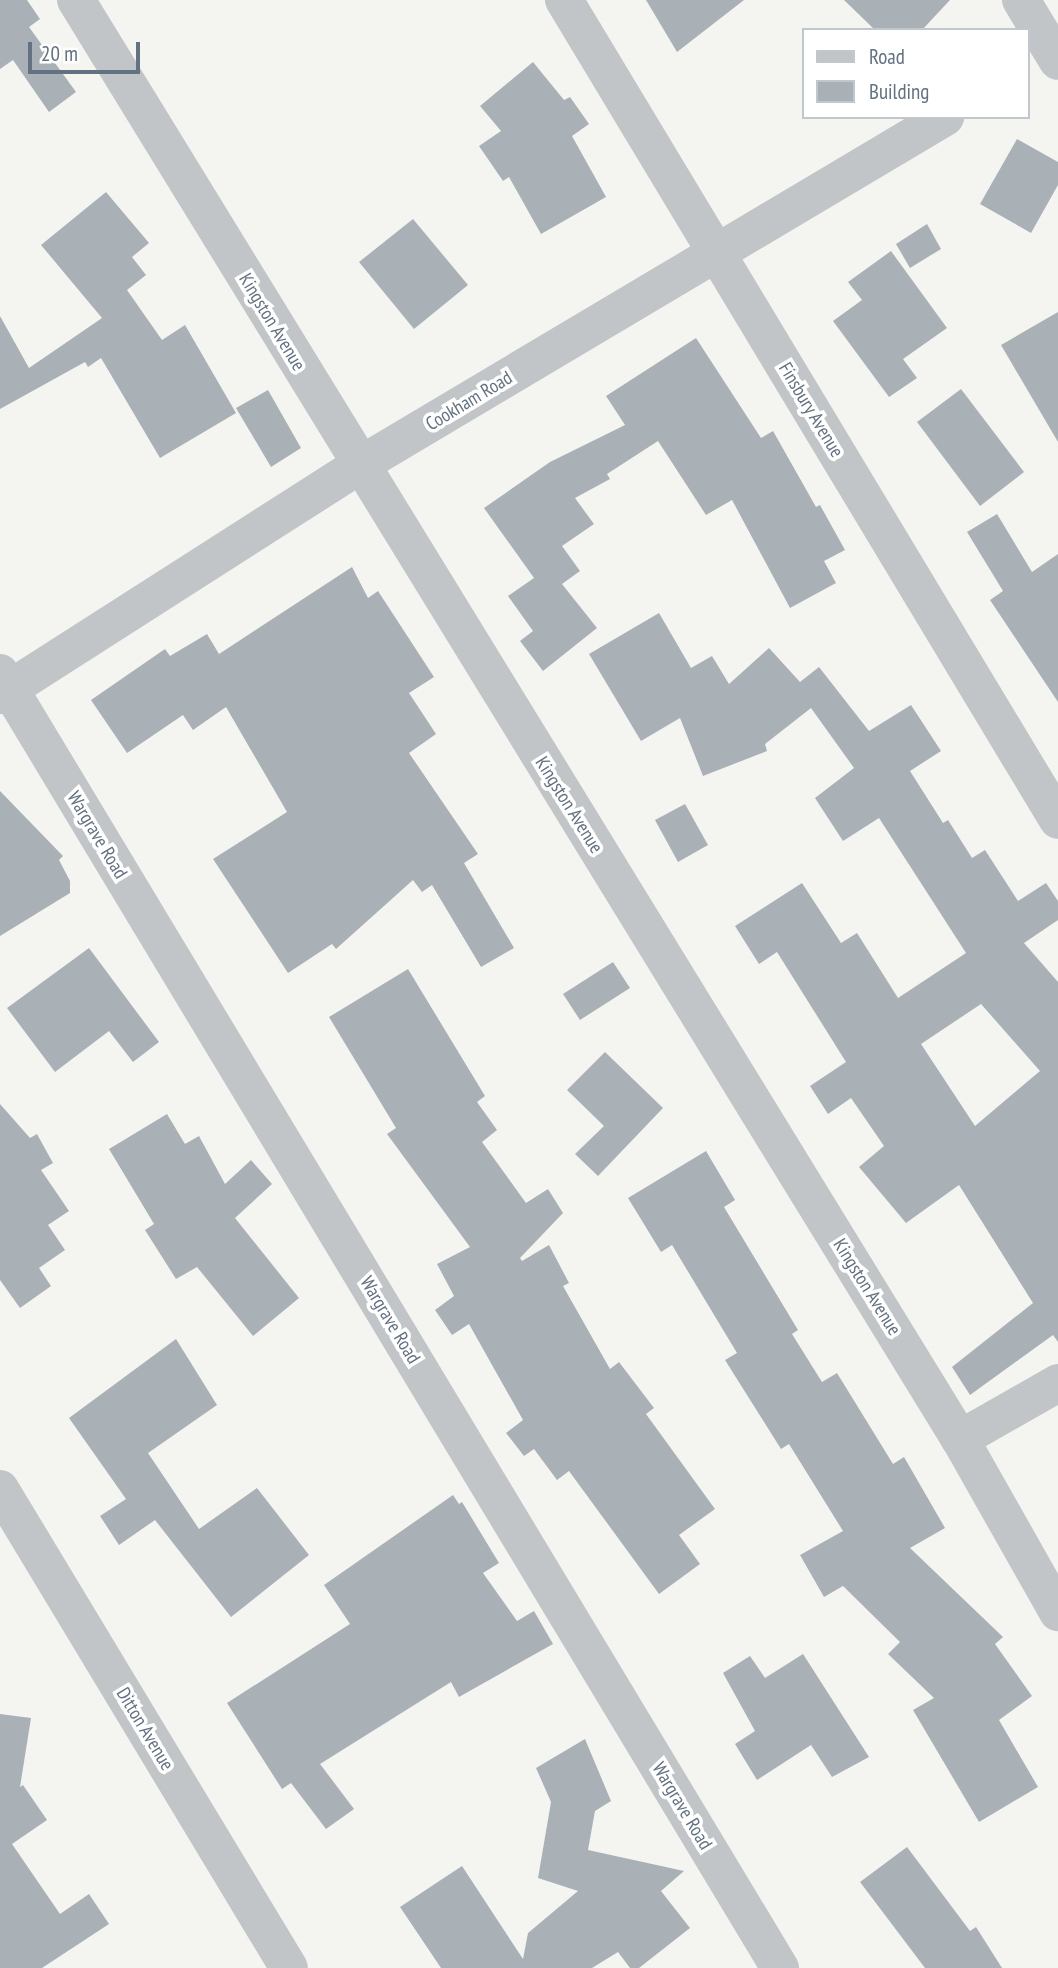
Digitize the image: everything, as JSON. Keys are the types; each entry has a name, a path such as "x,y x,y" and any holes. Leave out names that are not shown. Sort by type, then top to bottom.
{"street":[{"name":"Kingston Avenue","path":"76,0 960,1439 1058,1612"},
{"name":"Finsbury Avenue","path":"564,0 1058,820"},
{"path":"1021,0 1050,58"},
{"name":"Cookham Road","path":"3,686 360,465 943,119"},
{"name":"Wargrave Road","path":"3,686 780,1968"},
{"path":"960,1439 1058,1383"},
{"name":"Ditton Avenue","path":"0,1489 289,1968"}],"building":[{"path":"0,0 27,0 40,19 29,27 76,92 49,112 13,60 0,69"},
{"path":"646,0 744,0 677,52"},
{"path":"844,0 950,0 924,28 873,28"},
{"path":"533,62 564,100 570,97 589,124 572,136 606,197 541,234 509,177 503,181 479,146 501,131 480,106"},
{"path":"1017,139 1058,162 1058,185 1031,233 980,204"},
{"path":"106,192 149,243 132,257 146,275 127,290 162,340 185,325 236,413 160,458 101,358 88,367 85,362 0,409 0,316 29,368 102,318 41,245"},
{"path":"413,219 468,285 414,329 359,262"},
{"path":"927,224 941,249 910,268 896,244"},
{"path":"891,251 947,328 903,359 917,378 889,397 833,321 862,300 848,282"},
{"path":"1058,312 1058,442 1001,345"},
{"path":"696,338 761,438 773,431 816,507 820,505 845,550 824,561 836,583 790,608 732,500 706,515 658,441 607,474 610,479 575,498 594,524 562,546 580,571 562,584 597,628 543,671 520,641 533,631 508,596 534,578 484,508 550,462 625,425 606,396"},
{"path":"961,389 1024,472 980,506 917,422"},
{"path":"268,390 301,448 271,467 236,408"},
{"path":"997,514 1032,572 1058,554 1058,702 990,600 1003,591 967,532"},
{"path":"352,567 368,598 378,591 434,677 409,693 436,734 409,753 478,854 464,863 514,948 481,967 432,885 422,892 413,880 336,949 332,944 288,973 213,859 287,812 226,707 193,730 183,715 127,753 91,700 165,649 170,656 207,634 219,654"},
{"path":"659,613 691,668 712,656 729,684 769,648 800,682 819,667 869,731 911,705 941,751 910,771 943,823 948,820 972,858 985,850 1018,901 1046,883 1058,901 1058,920 1024,943 1058,982 1058,1342 1053,1335 970,1395 952,1367 1033,1303 959,1185 906,1223 859,1167 884,1146 851,1098 828,1114 810,1086 846,1062 777,952 759,964 735,926 802,883 841,943 857,933 898,998 966,953 879,818 843,841 815,798 854,768 811,708 765,744 767,751 703,776 680,718 641,741 589,654","holes":["981,1004 1040,1071 975,1126 921,1044"]},
{"path":"0,791 63,856 59,860 70,881 70,893 0,936"},
{"path":"685,804 708,845 678,862 655,820"},
{"path":"89,948 159,1042 133,1062 109,1031 55,1072 7,1008"},
{"path":"613,962 630,988 580,1020 563,994"},
{"path":"408,969 485,1096 477,1102 497,1130 482,1142 526,1203 548,1189 563,1213 520,1258 522,1261 549,1245 569,1283 563,1286 610,1369 619,1362 654,1408 646,1414 715,1509 679,1535 700,1564 659,1594 569,1471 557,1480 534,1449 524,1456 506,1433 523,1420 469,1324 452,1335 435,1310 454,1296 437,1264 470,1247 387,1134 396,1128 329,1017"},
{"path":"605,1052 663,1108 598,1176 575,1154 604,1126 567,1090"},
{"path":"0,1104 30,1138 37,1134 53,1163 41,1170 69,1211 48,1225 65,1250 39,1268 51,1286 20,1308 0,1280"},
{"path":"167,1114 185,1144 199,1136 225,1184 251,1160 272,1184 235,1218 299,1298 253,1336 197,1267 176,1279 145,1230 154,1224 109,1149"},
{"path":"706,1151 735,1200 724,1207 798,1330 792,1334 822,1382 837,1373 893,1464 904,1457 945,1528 910,1548 1003,1637 995,1644 1032,1696 999,1720 1038,1787 979,1822 913,1710 934,1698 888,1654 900,1642 843,1586 824,1597 800,1555 843,1531 789,1444 781,1449 725,1360 737,1353 672,1245 661,1252 628,1198"},
{"path":"176,1339 217,1405 148,1453 199,1529 257,1488 309,1555 231,1617 155,1520 119,1545 100,1516 126,1499 69,1418"},
{"path":"453,1495 459,1504 462,1502 499,1563 483,1573 517,1621 534,1611 553,1644 459,1697 451,1682 320,1764 354,1809 326,1829 291,1783 282,1789 227,1703 350,1624 324,1585"},
{"path":"803,1654 869,1757 832,1777 811,1745 757,1780 735,1744 755,1731 723,1673 750,1656 765,1678"},
{"path":"0,1714 31,1718 20,1787 23,1785 47,1820 12,1844 60,1914 89,1894 109,1924 42,1968 0,1968"},
{"path":"585,1739 611,1801 595,1811 588,1850 684,1871 661,1891 690,1928 639,1968 630,1968 618,1952 592,1968 441,1968 400,1907 462,1866 523,1959 528,1933 578,1891 538,1878 551,1802 536,1768"},
{"path":"907,1847 970,1931 976,1927 1002,1968 925,1968 860,1882"}]}
